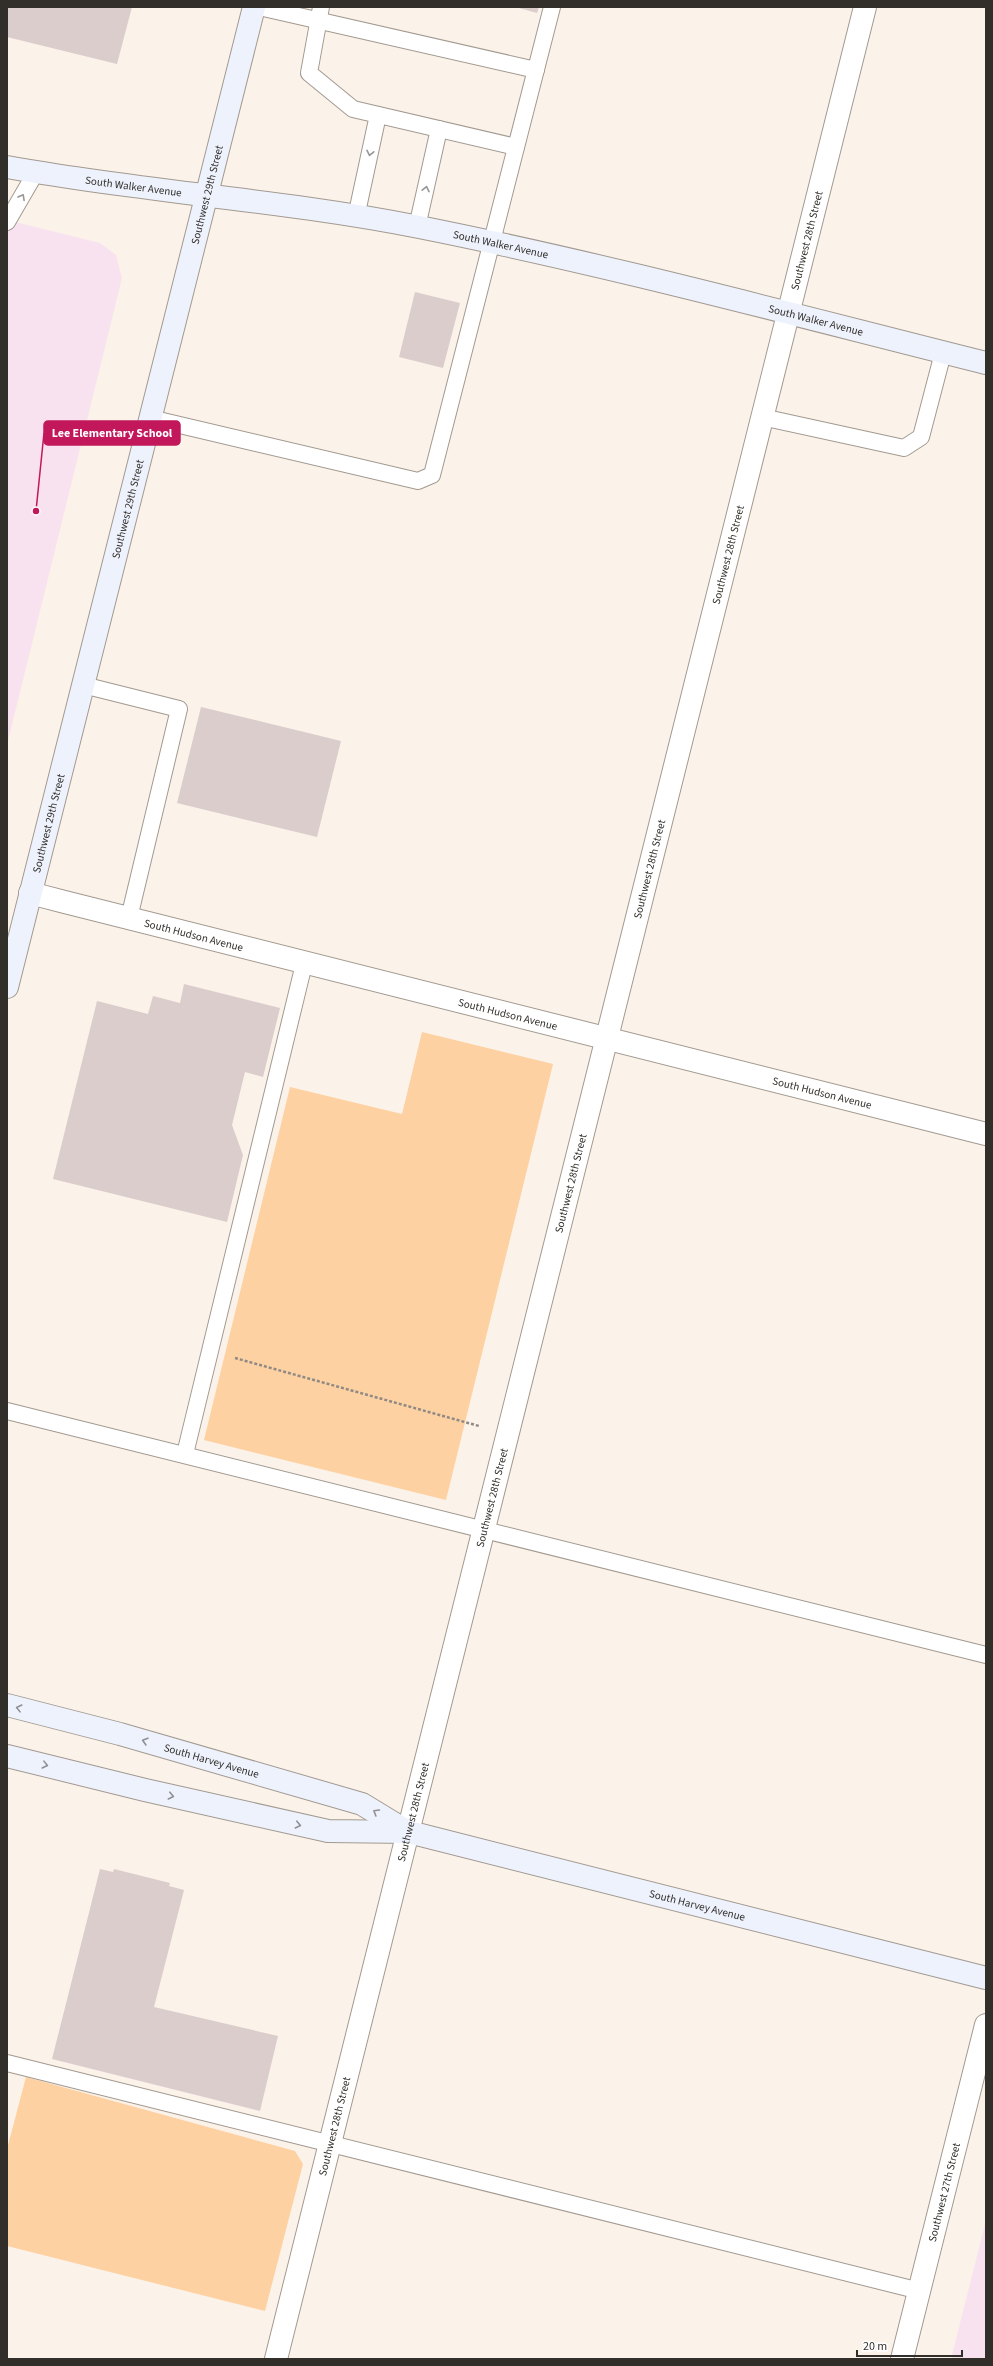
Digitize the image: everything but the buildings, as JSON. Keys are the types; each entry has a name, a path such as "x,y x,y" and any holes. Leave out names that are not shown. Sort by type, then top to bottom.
{"main road":[{"name":"Southwest 29th Street","path":"7,987 254,7"},
{"name":"South Walker Avenue","path":"7,167 206,194 356,216 418,227 493,243 986,363"},
{"name":"South Harvey Avenue","path":"7,1705 120,1734 362,1804 409,1832"},
{"name":"South Harvey Avenue","path":"7,1756 145,1790 328,1832 409,1832 986,1978"}],"street":[{"name":"Southwest 28th Street","path":"276,2359 485,1531 606,1037 865,7"},
{"name":"South Hudson Avenue","path":"30,893 304,964 606,1037 986,1134"},
{"name":"Southwest 27th Street","path":"902,2359 986,2025"}],"lane":[{"path":"259,7 320,14 536,70"},
{"path":"150,418 418,481 432,476 493,243 552,7"},
{"path":"320,14 309,72 354,109 516,147"},
{"path":"356,216 378,115"},
{"path":"418,227 439,129"},
{"path":"7,222 36,172"},
{"path":"762,417 904,448 921,437 943,353"},
{"path":"83,686 179,709 129,918"},
{"path":"184,1454 304,964"},
{"path":"7,1411 986,1655"},
{"path":"7,2063 920,2291"}],"path":[{"path":"210,1351 509,1435"}],"shaded area":[{"path":"7,220 100,243 116,255 122,278 7,745"},
{"path":"422,1032 553,1064 446,1500 204,1440 290,1087 402,1114"},
{"path":"26,2077 295,2151 303,2164 265,2311 7,2246 7,2149"},
{"path":"986,2220 986,2359 951,2359"}],"place":[{"name":"Lee Elementary School","path":"36,511"}]}
